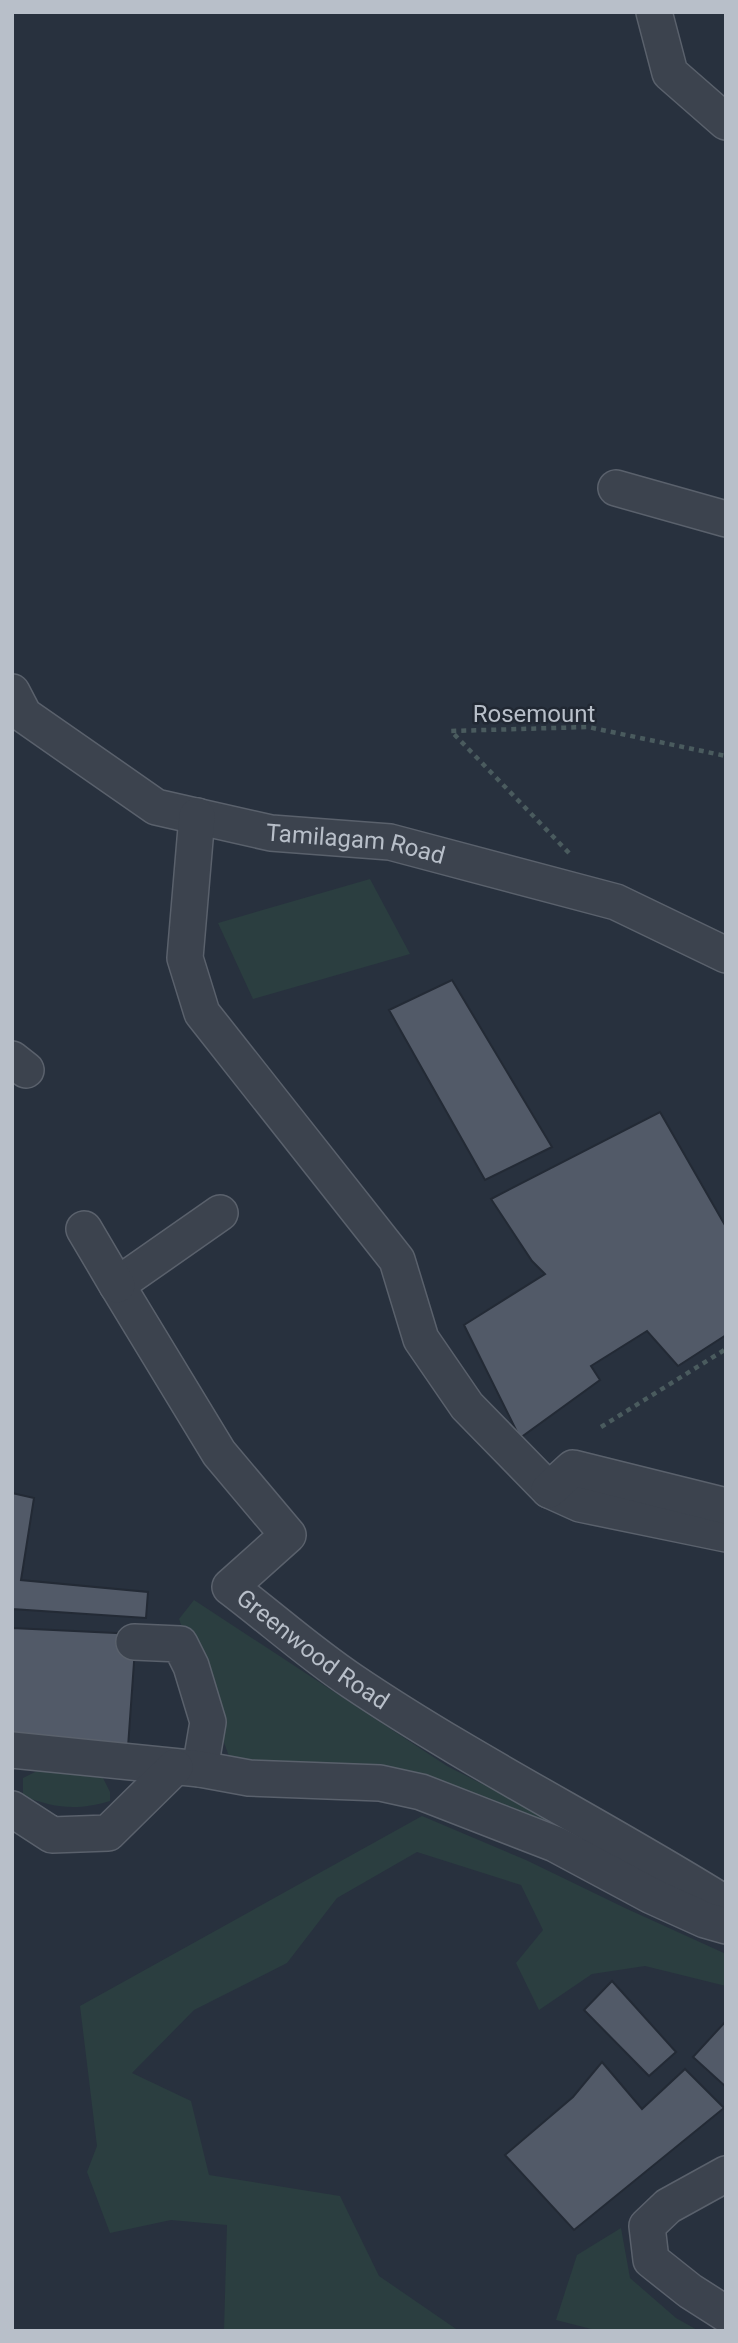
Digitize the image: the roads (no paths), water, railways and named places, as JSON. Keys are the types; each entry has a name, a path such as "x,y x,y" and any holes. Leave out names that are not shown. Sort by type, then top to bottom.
{"street":[{"path":"654,12 670,72 726,122"},
{"path":"616,488 726,519"},
{"name":"Tamilagam Road","path":"12,692 24,715 156,807 271,833 390,842 616,902 726,955"},
{"path":"197,816 185,958 202,1013 397,1260 421,1339 467,1406 549,1490 580,1504 726,1534"},
{"path":"117,1285 220,1213"},
{"name":"Greenwood Road","path":"84,1229 219,1453 288,1535 230,1587 351,1680 489,1766 654,1859 726,1904"},
{"path":"549,1490 573,1468 726,1506"},
{"path":"12,1809 52,1835 108,1833 188,1768 208,1722 191,1666 180,1644 135,1642"},
{"path":"12,1750 188,1768 249,1778 380,1783 421,1792 555,1844 652,1896 705,1920 726,1926"},
{"path":"726,2174 668,2206 647,2226 651,2260 690,2291 726,2314"}]}
